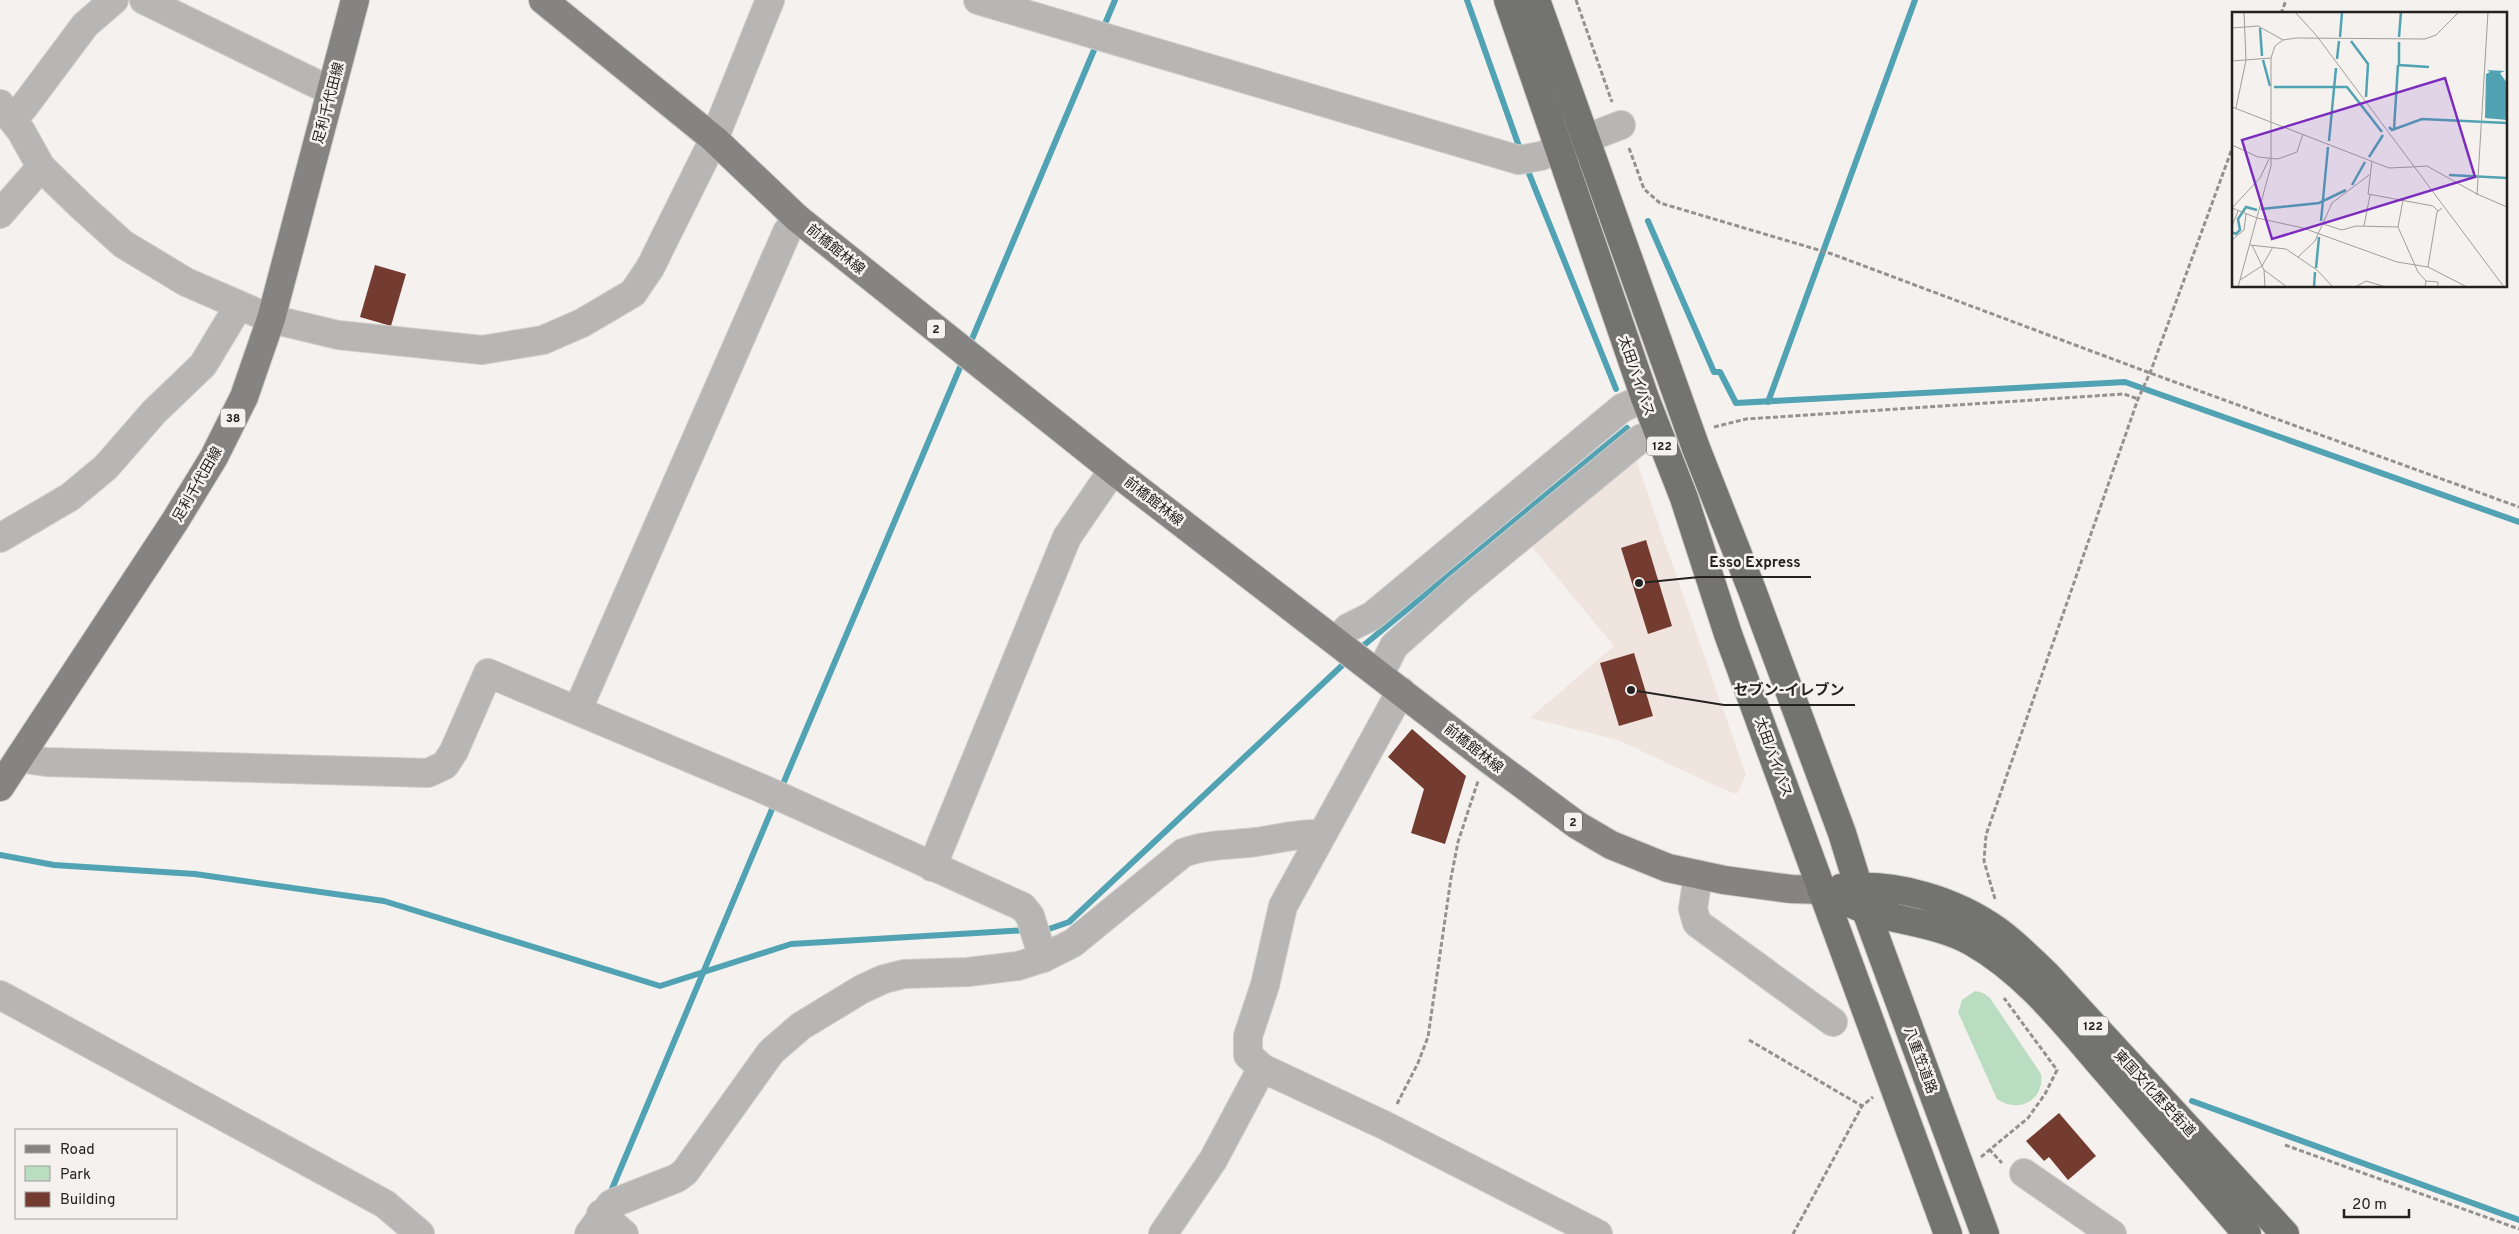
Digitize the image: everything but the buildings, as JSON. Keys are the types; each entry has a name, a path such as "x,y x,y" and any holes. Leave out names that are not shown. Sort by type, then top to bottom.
{"highway":[{"name":"太田バイパス","path":"1508,0 1658,435 1684,498 1728,634 1822,890"},
{"name":"122","path":"1536,0 1691,432 1842,833 1862,898"},
{"name":"122","path":"1822,890 1948,1234"},
{"name":"東国文化歴史街道","path":"1822,890 1862,898 1914,921 1950,932 1971,941 1998,959 2062,1019 2247,1234"},
{"name":"東国文化歴史街道","path":"1862,898 1898,890 1933,899 1956,908 1997,930 2047,975 2286,1234"},
{"name":"八重笠道路","path":"1862,898 1984,1234"}],"main road":[{"name":"足利千代田線","path":"0,787 175,521 210,464 244,397 271,319 355,0"},
{"name":"前橋館林線","path":"543,0 714,139 797,218 1113,470 1492,762 1577,825 1611,845 1652,862 1698,875 1791,889 1822,890"}],"street":[{"path":"114,0 85,25 23,108 5,110 41,167 123,244 186,282 238,307 271,319 338,335 482,350 543,340 582,323 633,293 650,268 714,139 770,0"},
{"path":"144,0 331,91"},
{"path":"978,0 1508,158 1531,159 1621,125"},
{"path":"0,214 41,167"},
{"path":"578,709 787,232 797,218"},
{"path":"0,538 70,497 106,467 154,412 203,364 238,307"},
{"path":"1338,642 1348,628 1372,616 1622,408 1645,398"},
{"path":"1372,668 1460,587 1635,443 1642,438 1658,435"},
{"path":"932,867 1066,537 1113,470"},
{"path":"19,758 46,762 428,773 445,765 454,751 488,673 578,709 763,789 932,867 1033,930 1073,943 1184,853 1195,849 1256,842 1304,833 1321,834"},
{"path":"1401,691 1283,906 1265,985 1248,1036 1248,1055 1262,1068 1386,1126 1598,1234"},
{"path":"1698,875 1693,909 1697,923 1833,1022"},
{"path":"624,1234 595,1224 612,1204 624,1197 677,1178 685,1172 771,1052 786,1036 837,1003 884,979 904,974 968,972 1018,966 1033,930"},
{"path":"0,995 385,1204 420,1234"},
{"path":"1163,1234 1213,1160 1262,1068"},
{"path":"2024,1173 2112,1234"}],"path":[{"path":"1576,0 1644,190 1660,203 1832,254 2150,373 2519,507"},
{"path":"2282,12 2286,0"},
{"path":"1997,930 2000,916 1984,861 1986,835 2138,399 2150,373 2232,149"},
{"path":"1691,432 1746,419 2124,394 2138,399"},
{"path":"1386,1126 1418,1063 1428,1037 1458,842 1476,784 1492,762"},
{"path":"1979,1159 1989,1148 2028,1118 2045,1094 2057,1070 2000,992"},
{"path":"1749,1040 1862,1106"},
{"path":"1793,1234 1862,1106 1875,1096"},
{"path":"2286,1145 2519,1229"}],"shaded area":[{"path":"1636,460 1746,775 1737,794 1618,740 1530,718 1614,646 1532,547"}],"green space":[{"path":"1975,991 1983,993 1990,998 2041,1074 2039,1091 2028,1102 2021,1105 2013,1105 1997,1099 1958,1012 1962,1000"}],"waterway":[{"path":"1102,31 1115,0"},
{"path":"1467,0 1521,152"},
{"path":"1768,402 1915,0"},
{"path":"969,346 1097,43"},
{"path":"1526,166 1616,389"},
{"path":"1648,221 1714,372 1720,372 1736,403 2125,382 2519,522"},
{"path":"780,791 964,358"},
{"path":"1358,650 1627,428"},
{"path":"1040,930 1069,922 1349,659"},
{"path":"609,1196 775,802"},
{"path":"0,855 54,865 195,874 384,901 660,986 791,944 1027,930"},
{"path":"2192,1101 2519,1220"}],"place":[{"name":"Esso Express","path":"1639,583"},
{"name":"セブン-イレブン","path":"1631,690"}]}
